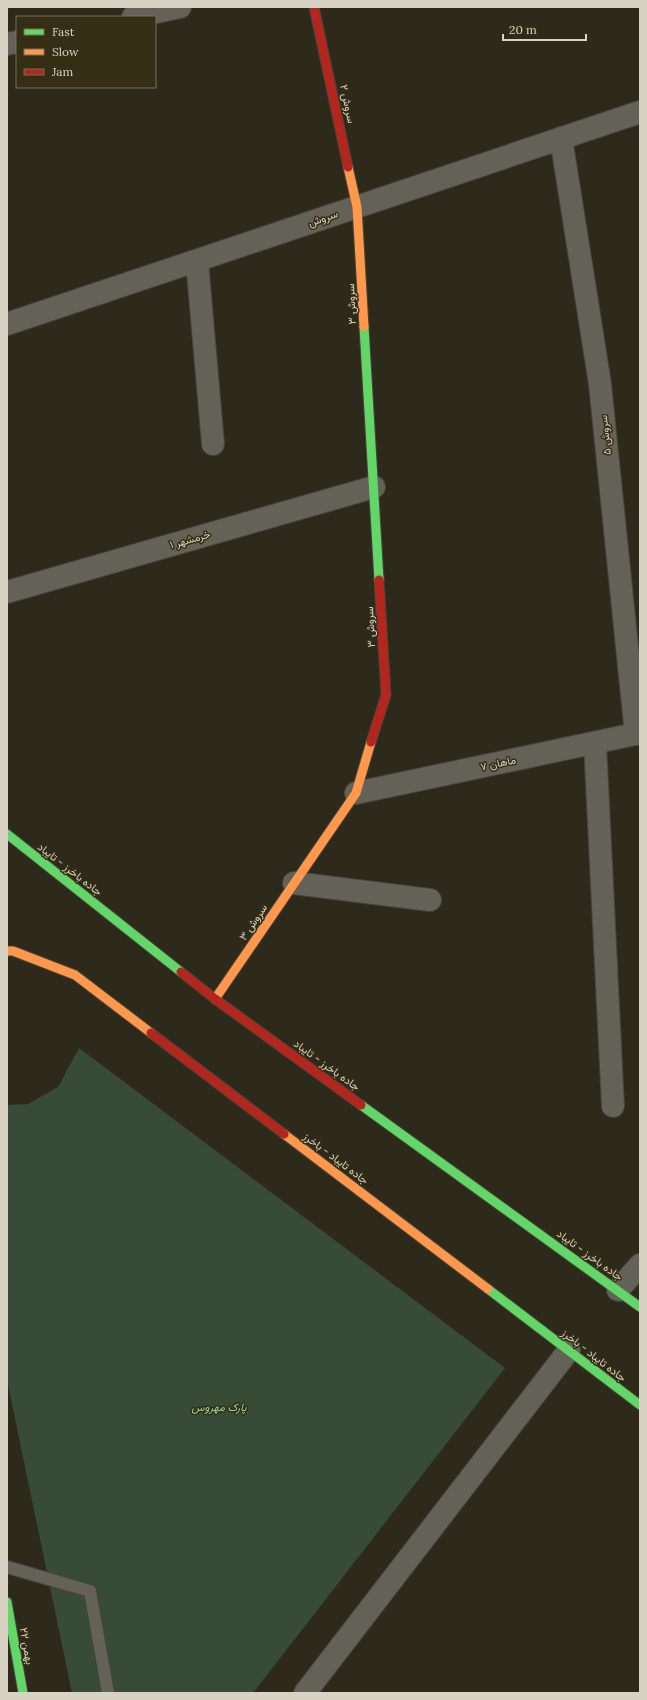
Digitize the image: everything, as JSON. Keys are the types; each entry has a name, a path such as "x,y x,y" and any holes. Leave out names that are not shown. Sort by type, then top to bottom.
{"main road":[{"name":"سروش ۲","path":"314,7 357,206"},
{"name":"سروش ۳","path":"215,999 356,793 386,695 357,206"},
{"name":"جاده باخرز - تایباد","path":"7,834 215,999 640,1307"},
{"name":"جاده تایباد - باخرز","path":"7,951 13,951 75,975 640,1405"},
{"name":"۲۲ بهمن","path":"7,1602 23,1693"}],"street":[{"path":"138,16 180,7"},
{"name":"سروش","path":"7,324 640,112"},
{"name":"سروش ۵","path":"561,138 600,384 638,733"},
{"path":"197,261 213,444"},
{"name":"خرمشهر ۱","path":"7,592 374,487"},
{"name":"ماهان ۷","path":"356,793 638,733"},
{"path":"595,743 613,1106"},
{"path":"294,883 430,900"},
{"path":"618,1290 640,1266"},
{"path":"305,1693 569,1350"}],"lane":[{"path":"7,1567 90,1591 108,1693"}],"green space":[{"name":"پارک مهروس","path":"79,1048 505,1368 253,1693 72,1693 7,1380 7,1105 28,1104 58,1087"}],"traffic: fast":[{"path":"364,327 379,580"},
{"path":"7,834 181,972"},
{"path":"361,1105 640,1307"},
{"path":"488,1289 640,1405"},
{"path":"7,1602 23,1693"}],"traffic: slow":[{"path":"348,167 357,207 364,327"},
{"path":"215,999 356,793 371,742"},
{"path":"7,951 13,951 75,975 151,1033"},
{"path":"284,1134 488,1289"}],"traffic: jam":[{"path":"314,7 348,167"},
{"path":"371,742 386,695 379,580"},
{"path":"181,972 215,999 361,1105"},
{"path":"151,1033 284,1134"}]}
